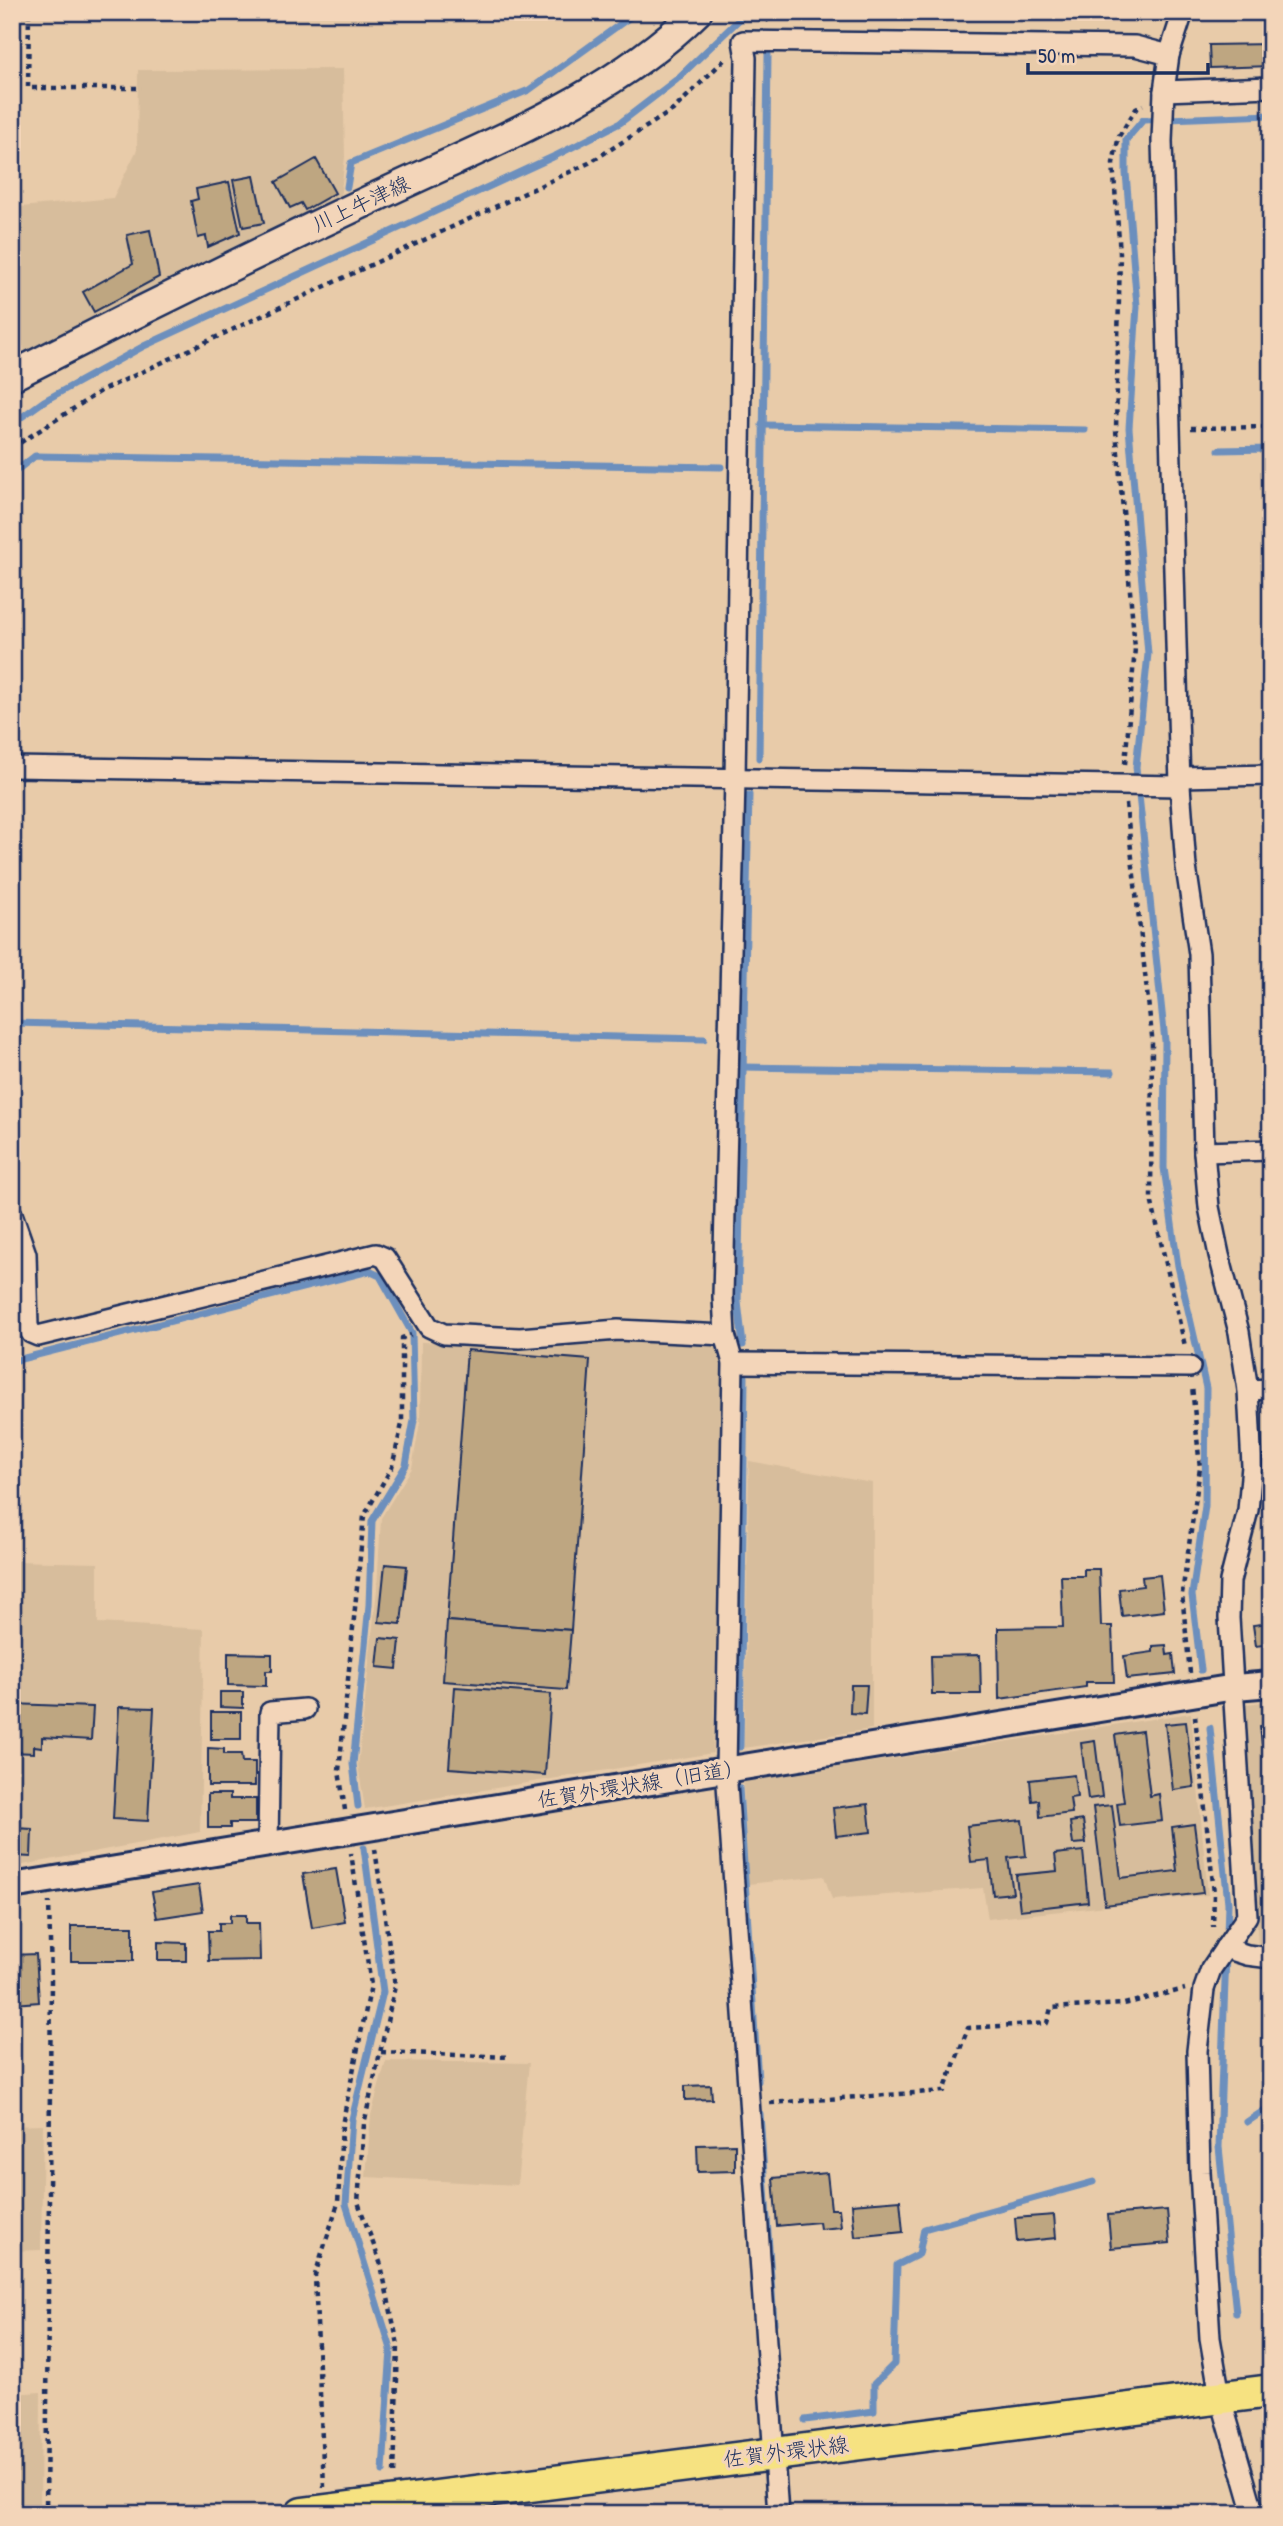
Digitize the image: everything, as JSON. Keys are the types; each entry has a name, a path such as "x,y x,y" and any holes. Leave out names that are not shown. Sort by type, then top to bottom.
{"main road":[{"name":"川上牛津線","path":"12,376 182,289 565,107 668,41 697,12"},
{"name":"佐賀外環状線","path":"309,2513 396,2508 774,2454 1271,2390"}],"street":[{"path":"1183,12 1169,55 1164,92 1163,141 1185,867 1199,954 1204,1152 1209,1207 1238,1332 1248,1390 1252,1466 1248,1510 1230,1581 1229,1618 1247,1916 1211,1969 1203,1989 1197,2051 1200,2172 1210,2338 1220,2396 1254,2514"},
{"path":"778,2514 726,1770 733,1363 725,1335 723,1297 735,779 746,58 743,41 1135,46 1169,55"},
{"path":"1164,92 1271,87"},
{"path":"12,767 1151,786 1271,775"},
{"path":"1204,1152 1271,1150"},
{"path":"12,1214 26,1254 28,1326 31,1333 38,1336 376,1254 385,1258 429,1327 444,1334 520,1338 618,1330 725,1335"},
{"path":"733,1363 1190,1367"},
{"path":"1248,1390 1271,1389"},
{"name":"佐賀外環状線（旧道）","path":"12,1886 1192,1694 1271,1684"},
{"path":"268,1845 270,1712 305,1709"},
{"path":"1225,1948 1247,1955 1271,1958"}],"path":[{"path":"29,12 28,88 142,88"},
{"path":"12,449 101,391 589,163 673,110 776,12"},
{"path":"1164,92 1136,109 1119,136 1113,163 1119,253 1116,430 1135,648 1124,785 1153,1035 1151,1199 1190,1367 1200,1468 1182,1594 1214,1893 1212,1931"},
{"path":"1171,429 1271,427"},
{"path":"396,2508 393,2480 398,2345 380,2265 358,2202 364,2124 395,1986 360,1830 338,1771 364,1516 392,1467 402,1424 402,1338"},
{"path":"309,2513 324,2489 315,2275 338,2203 342,2125 371,1985 360,1830"},
{"path":"46,2514 51,1979 48,1881"},
{"path":"750,2104 944,2091 968,2028 1047,2023 1051,2008 1124,2004 1187,1989 1203,1989"},
{"path":"381,2052 510,2057"}],"shaded area":[{"path":"343,69 345,157 340,199 25,353 12,300 12,256 20,252 21,207 113,198 137,150 138,70"},
{"path":"618,1340 716,1345 725,1359 713,1753 365,1809 358,1765 377,1589 381,1518 412,1468 420,1422 421,1342 523,1345"},
{"path":"749,1461 872,1483 872,1729 744,1748"},
{"path":"12,1561 98,1563 98,1623 204,1629 200,1832 12,1867"},
{"path":"1271,1701 1271,1949 1258,1949 1246,1704"},
{"path":"1191,1713 1208,1895 988,1919 983,1888 832,1899 824,1876 748,1884 743,1782"},
{"path":"386,2061 529,2063 517,2185 366,2177 371,2115"},
{"path":"43,2125 41,2250 12,2251 12,2126"},
{"path":"41,2392 40,2514 12,2514 12,2394"}],"building":[{"path":"1271,44 1271,66 1210,68 1209,45"},
{"path":"316,159 335,193 305,210 301,203 290,208 276,182"},
{"path":"254,176 264,223 243,227 233,180"},
{"path":"229,182 240,233 208,247 206,236 198,238 191,201 198,199 196,189"},
{"path":"150,230 159,277 94,312 83,292 133,264 127,235"},
{"path":"467,1350 590,1360 571,1630 447,1621"},
{"path":"385,1564 407,1566 401,1624 379,1622"},
{"path":"1084,1569 1099,1569 1101,1626 1112,1626 1114,1682 1086,1682 1086,1687 999,1699 998,1628 1063,1627 1061,1576 1084,1576"},
{"path":"1160,1575 1164,1611 1122,1616 1119,1589 1143,1586 1142,1577"},
{"path":"447,1621 571,1630 566,1690 443,1681"},
{"path":"1269,1623 1271,1644 1256,1646 1253,1625"},
{"path":"380,1638 400,1640 397,1669 377,1667"},
{"path":"1166,1645 1167,1655 1173,1654 1175,1674 1127,1679 1124,1656 1153,1652 1153,1646"},
{"path":"228,1653 272,1654 272,1671 266,1671 266,1686 228,1685"},
{"path":"980,1655 981,1694 932,1694 931,1656"},
{"path":"851,1685 867,1685 865,1714 850,1713"},
{"path":"455,1687 551,1694 545,1775 449,1768"},
{"path":"220,1692 243,1692 243,1708 220,1707"},
{"path":"12,1704 93,1707 91,1740 42,1737 42,1747 34,1746 34,1753 12,1752"},
{"path":"119,1707 154,1708 148,1821 113,1819"},
{"path":"1271,1709 1271,1742 1262,1743 1260,1726 1268,1725 1266,1710"},
{"path":"211,1712 241,1712 241,1739 211,1739"},
{"path":"1186,1722 1194,1787 1173,1790 1165,1724"},
{"path":"1142,1731 1150,1796 1159,1794 1162,1821 1120,1826 1117,1803 1124,1802 1115,1735"},
{"path":"1095,1741 1102,1797 1088,1799 1081,1743"},
{"path":"208,1748 224,1749 224,1754 241,1754 242,1762 255,1762 255,1786 208,1786"},
{"path":"1074,1775 1077,1797 1070,1798 1072,1813 1040,1817 1039,1800 1032,1801 1030,1780"},
{"path":"1271,1788 1271,1821 1269,1822 1265,1789"},
{"path":"208,1794 230,1794 230,1799 256,1799 256,1823 230,1823 230,1828 208,1828"},
{"path":"868,1804 871,1832 836,1836 833,1808"},
{"path":"1112,1805 1121,1878 1177,1871 1172,1827 1194,1824 1203,1893 1105,1905 1093,1807"},
{"path":"1022,1820 1026,1856 1008,1858 1013,1893 993,1895 989,1860 971,1862 967,1826"},
{"path":"1083,1820 1086,1843 1073,1844 1070,1822"},
{"path":"16,1828 32,1829 31,1857 15,1856"},
{"path":"1083,1851 1088,1902 1020,1910 1016,1875 1057,1871 1055,1854"},
{"path":"336,1869 345,1922 312,1928 303,1874"},
{"path":"199,1885 203,1911 157,1918 152,1892"},
{"path":"230,1915 246,1915 246,1923 259,1923 260,1960 209,1961 208,1931 219,1931 219,1923 230,1923"},
{"path":"71,1926 133,1926 133,1961 71,1961"},
{"path":"158,1942 186,1943 186,1961 158,1961"},
{"path":"36,1954 39,2002 14,2004 12,1955"},
{"path":"1265,2048 1271,2048 1271,2081 1266,2081"},
{"path":"711,2085 712,2099 685,2100 685,2086"},
{"path":"735,2144 735,2171 698,2172 697,2145"},
{"path":"827,2173 831,2209 839,2209 841,2227 820,2229 819,2222 777,2226 773,2178"},
{"path":"900,2200 903,2232 855,2237 852,2204"},
{"path":"1167,2210 1170,2243 1111,2248 1108,2215"},
{"path":"1054,2215 1056,2238 1017,2242 1015,2218"},
{"path":"707,2509 707,2514 666,2514 666,2511"}],"waterway":[{"path":"347,187 351,163 529,90 637,12"},
{"path":"12,424 44,401 144,346 555,156 620,123 676,80 747,12"},
{"path":"759,758 768,55"},
{"path":"1201,1670 1192,1595 1205,1506 1206,1388 1178,1266 1164,1168 1165,1041 1136,767 1148,654 1129,428 1137,306 1126,173 1126,140 1143,120 1271,115"},
{"path":"762,425 1085,430"},
{"path":"1219,450 1271,449"},
{"path":"12,474 35,456 721,467"},
{"path":"743,1345 738,1302 749,795"},
{"path":"12,1023 704,1039"},
{"path":"743,1067 1112,1072"},
{"path":"12,1345 13,1361 369,1271 380,1276 412,1333 414,1420 406,1465 372,1521 369,1605 353,1764 358,1806"},
{"path":"740,1747 745,1377"},
{"path":"1210,1728 1228,1903 1227,1936"},
{"path":"739,1788 758,2081"},
{"path":"364,1848 383,1992 352,2119 346,2204 391,2349 383,2471"},
{"path":"1226,1954 1219,2147 1236,2313"},
{"path":"1247,2122 1271,2106"},
{"path":"760,2114 774,2323"},
{"path":"805,2420 874,2411 874,2384 894,2364 897,2265 919,2254 924,2229 1093,2182"},
{"path":"1270,2477 1271,2482"}]}
